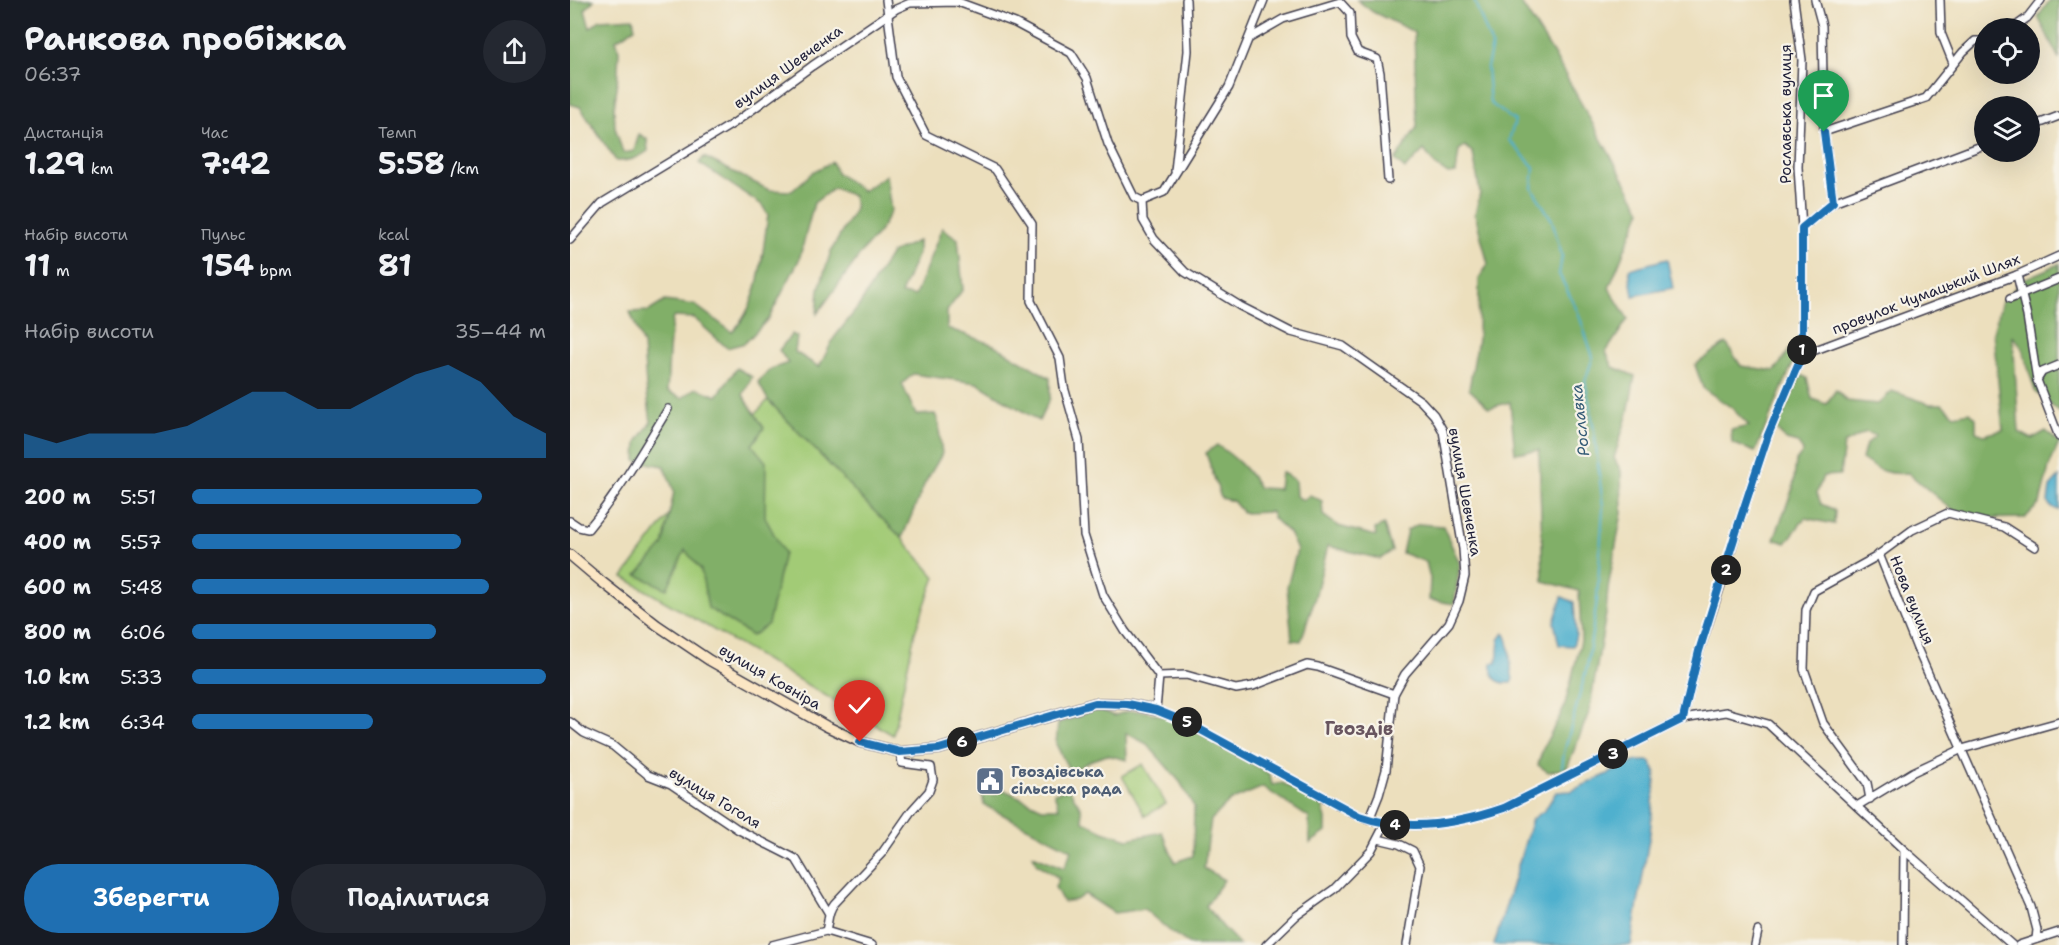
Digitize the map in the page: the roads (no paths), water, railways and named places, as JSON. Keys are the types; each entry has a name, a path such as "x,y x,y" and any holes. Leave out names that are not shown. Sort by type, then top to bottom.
{"street":[{"path":"886,0 896,77 926,135 994,169 1032,224 1031,301 1060,358 1064,387 1079,440 1084,535 1103,595 1125,631 1159,676 1156,710 1188,723 1359,816 1385,824 1406,826 1428,825 1487,814 1504,808 1683,719 1726,712 1768,724 1904,850 2012,945"},
{"path":"1175,174 1188,51 1186,0"},
{"path":"1142,201 1164,192 1229,87 1264,0"},
{"name":"Рославська вулиця","path":"1683,719 1699,651 1738,526 1768,435 1802,355 1802,228 1798,167 1802,60 1794,0"},
{"path":"1815,0 1822,26 1824,132 1833,202"},
{"path":"1940,0 1941,33 1953,63"},
{"path":"2027,18 2041,0"},
{"path":"1250,38 1283,19 1341,1 1350,13 1351,38 1358,52 1377,59 1388,180"},
{"name":"вулиця Шевченка","path":"570,240 602,203 734,123 887,14 910,3 958,2 1015,23 1071,52 1088,78 1108,144 1134,197 1142,201 1143,220 1154,239 1185,272 1240,306 1291,332 1343,346 1421,401 1434,415 1443,431 1463,549 1465,576 1459,601 1449,623 1405,674 1394,694 1386,770 1369,819"},
{"path":"1824,132 1926,98 1953,63 1974,42"},
{"path":"2040,123 2059,116"},
{"path":"1802,228 1833,202 1974,148"},
{"name":"провулок Чумацький Шлях","path":"1802,355 2017,275 2059,256"},
{"path":"2017,275 2037,380 2059,437"},
{"path":"2010,299 2059,279"},
{"path":"2037,380 2042,372 2059,365"},
{"path":"570,521 579,527 588,529 626,477 668,409"},
{"name":"Нова вулиця","path":"2035,547 2004,526 1948,513 1912,530 1879,554 1916,646 2031,906 2037,930 2036,939"},
{"path":"1870,800 1867,783 1822,723 1804,669 1806,610 1814,591 1879,554"},
{"name":"вулиця Ковніра","path":"570,555 657,625 709,660 826,726 860,742 900,752 939,749 1095,703 1127,704 1156,710"},
{"path":"1159,676 1186,675 1236,689 1253,686 1306,665 1318,667 1394,694"},
{"name":"вулиця Гоголя","path":"570,722 584,733 613,746 648,775 671,784 739,830 796,859 828,912"},
{"path":"1857,806 1913,772 1962,750 2059,722"},
{"path":"826,931 828,912 850,885 882,854 912,810 929,791 933,780 931,767 902,763 900,752"},
{"path":"1266,945 1296,916 1334,889 1371,851 1385,824"},
{"path":"1378,839 1399,844 1413,851 1420,866 1407,945"},
{"path":"1903,945 1904,850"},
{"path":"772,945 826,931 872,945"},
{"path":"1755,945 1758,931"},
{"path":"2019,945 2059,932"}],"water":[{"path":"1667,259 1673,288 1633,296 1629,269"},
{"path":"2059,477 2058,510 2050,506 2048,502 2050,487"},
{"path":"1562,597 1574,602 1576,635 1573,646 1559,645 1554,622"},
{"path":"1504,633 1509,649 1513,679 1511,683 1498,681 1492,672 1492,663 1497,663 1499,640"},
{"path":"1636,761 1650,761 1656,774 1650,833 1631,945 1494,945 1532,819 1545,810 1556,792 1571,791"}],"waterway":[{"name":"Рославка","path":"1474,0 1492,46 1487,67 1490,103 1515,121 1509,140 1534,167 1532,188 1552,220 1562,256 1559,274 1578,312 1593,357 1585,381 1594,430 1603,507 1597,600 1587,667 1562,768"}],"place":[{"name":"Гвоздівська сільська рада","path":"990,781"}],"district":[{"name":"Гвоздів","path":"1359,729"}]}
